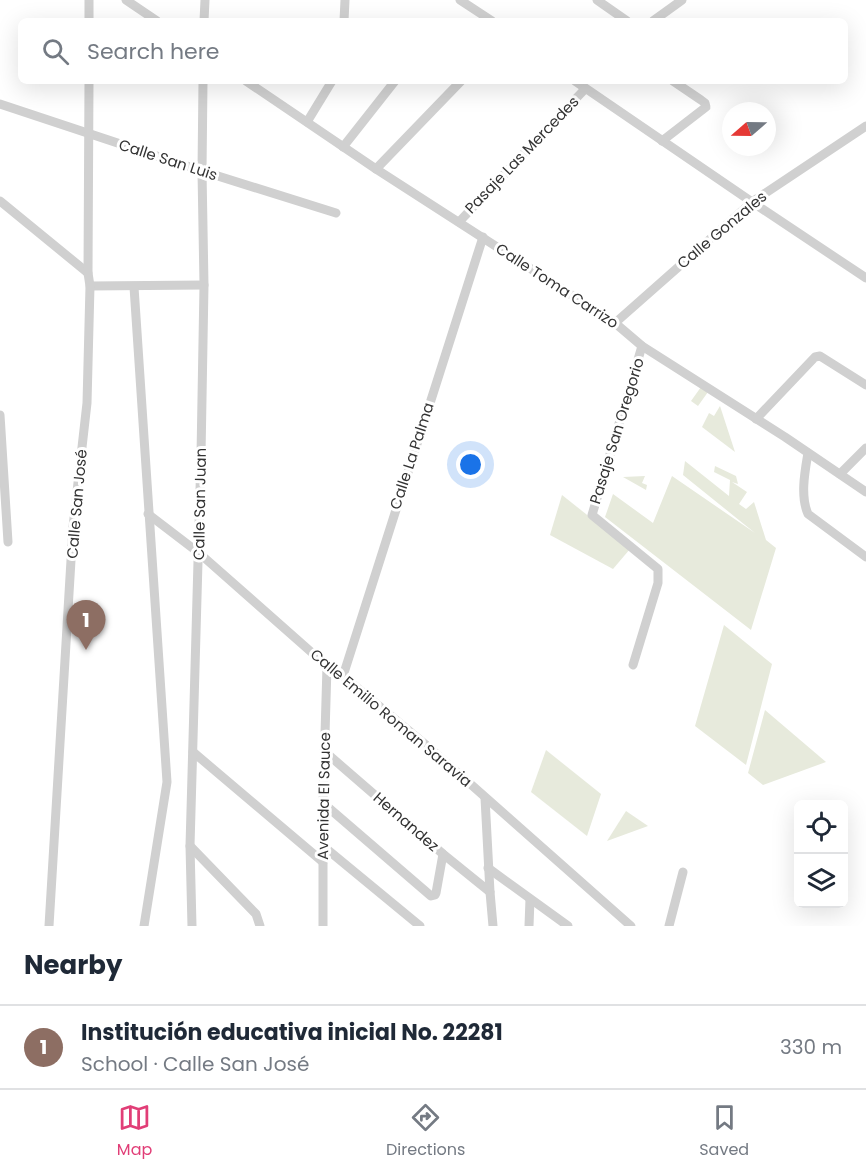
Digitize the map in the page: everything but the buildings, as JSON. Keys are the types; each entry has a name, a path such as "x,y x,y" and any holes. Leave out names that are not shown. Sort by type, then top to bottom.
{"street":[{"path":"89,0 89,18"},
{"path":"126,0 153,18"},
{"path":"204,18 205,0"},
{"path":"344,18 345,0"},
{"path":"460,0 487,18"},
{"path":"597,0 623,18"},
{"path":"657,18 682,0"},
{"name":"Calle San José","path":"49,926 73,527 87,402 90,286 88,273 89,84"},
{"name":"Calle San Juan","path":"192,926 190,846 204,285 203,84"},
{"name":"Calle Toma Carrizo","path":"250,84 376,169 615,323 642,346 756,418 866,492"},
{"path":"307,122 330,84"},
{"path":"343,147 393,84"},
{"path":"376,169 458,84"},
{"path":"579,84 866,278"},
{"path":"662,141 706,107 701,99 678,84"},
{"name":"Pasaje Las Mercedes","path":"459,222 585,89"},
{"name":"Calle San Luis","path":"0,104 336,213"},
{"name":"Calle Gonzales","path":"615,323 752,202 866,126"},
{"path":"0,201 88,273"},
{"name":"Calle La Palma","path":"343,676 483,237"},
{"path":"90,286 204,285"},
{"path":"134,287 167,782 144,926"},
{"name":"Pasaje San Oregorio","path":"633,665 658,583 658,569 591,515 642,346"},
{"path":"756,418 815,357 820,356 866,385"},
{"path":"0,414 8,542"},
{"path":"840,474 866,448"},
{"path":"808,453 804,491 808,514 866,557"},
{"name":"Calle Emilio Roman Saravia","path":"148,514 199,553 327,666 343,676 432,750 631,926"},
{"name":"Avenida El Sauce","path":"325,924 323,803 327,666"},
{"name":"Hernandez","path":"324,751 489,892"},
{"path":"194,752 323,862"},
{"path":"485,798 489,892 493,926"},
{"path":"323,803 431,896 436,893 443,854"},
{"path":"190,846 256,914 260,926"},
{"path":"323,846 420,926"},
{"path":"488,868 568,926"},
{"path":"669,926 683,872"},
{"path":"529,926 530,899"}],"shaded area":[{"path":"701,387 708,392 698,406 691,401"},
{"path":"720,406 735,452 702,427 709,413 714,416"},
{"path":"685,461 729,496 730,480 714,472 715,466 736,476 738,484 732,482 747,492 739,504 746,509 754,502 766,540 776,548 751,630 605,517 613,494 653,523 672,476 755,533 683,475"},
{"path":"645,476 642,483 647,485 646,490 623,477"},
{"path":"562,495 630,549 613,569 550,535"},
{"path":"724,625 772,664 746,765 695,726"},
{"path":"765,710 826,762 763,785 748,773"},
{"path":"546,750 601,794 587,836 531,792"},
{"path":"626,811 648,826 607,841"}],"place":[{"name":"Institución educativa inicial No. 22281","path":"86,650"}]}
